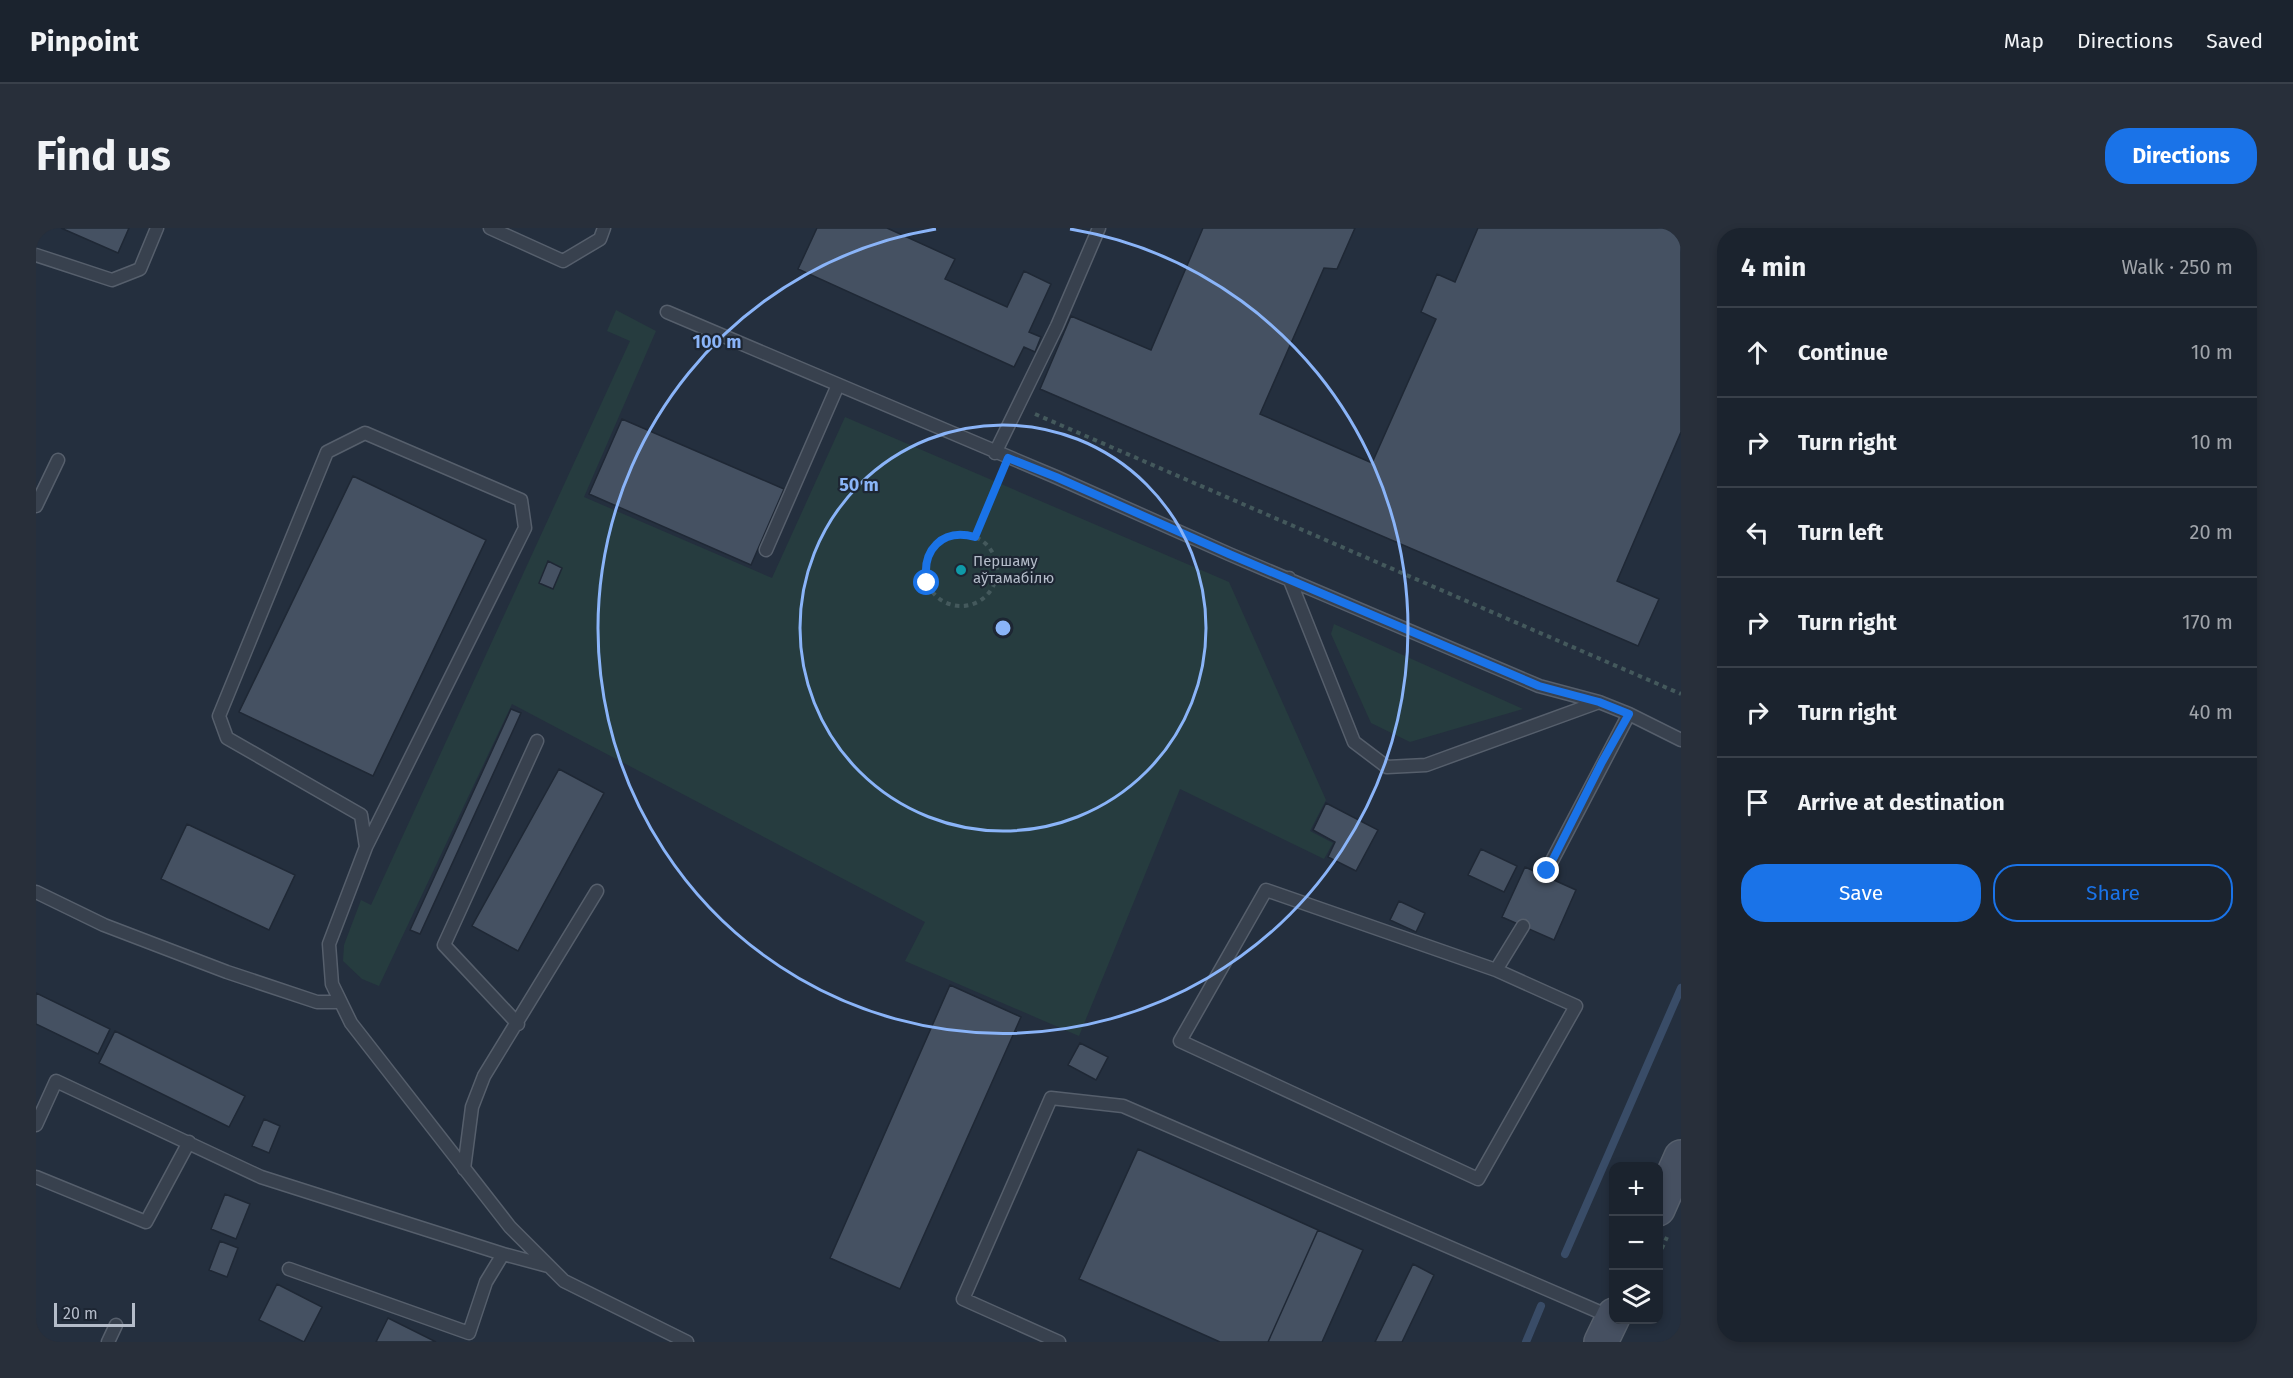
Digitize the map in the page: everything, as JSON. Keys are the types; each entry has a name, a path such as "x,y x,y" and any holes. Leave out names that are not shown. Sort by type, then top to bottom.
{"main road":[{"path":"1663,1200 1681,1157"}],"lane":[{"path":"36,255 112,280 140,269 157,228"},
{"path":"490,228 564,261 600,239 604,228"},
{"path":"995,453 1057,326 1099,228"},
{"path":"668,312 1539,686 1599,702 1681,740"},
{"path":"766,550 838,385"},
{"path":"366,847 361,815 227,738 219,716 327,452 365,434 521,500 525,528 366,847 329,944 332,984 351,1023 510,1227 564,1281 687,1342"},
{"path":"36,506 58,460"},
{"path":"1289,578 1354,742 1387,767 1426,765 1599,702"},
{"path":"1544,876 1629,714"},
{"path":"518,1024 444,945 537,741"},
{"path":"1266,890 1496,970 1576,1006 1478,1179 1180,1041 1266,890"},
{"path":"464,1169 472,1107 484,1076 518,1024 597,891"},
{"path":"36,892 104,926 227,972 317,1002 339,1002"},
{"path":"1496,970 1522,926"},
{"path":"36,1125 56,1081 261,1177 503,1254 549,1266"},
{"path":"1059,1342 963,1299 1051,1098 1123,1106 1609,1325"},
{"path":"36,1177 146,1222 189,1142"},
{"path":"289,1269 469,1334 486,1282 503,1254"},
{"path":"108,1342 116,1325"}],"path":[{"path":"1017,406 1681,694"},
{"path":"975,537 1008,458"},
{"path":"963,534 975,537 985,543 995,557 997,575 994,586 987,596 977,603 954,606 942,601 927,583 925,571 927,560 932,549 941,540 951,535 963,534"}],"green space":[{"path":"616,310 656,331 584,497 772,578 845,417 1229,582 1326,800 1310,831 1333,843 1324,859 1180,789 1079,1036 905,961 925,922 512,704 379,986 362,979 343,961 344,945 361,900 371,905 630,341 607,331"},
{"path":"1334,624 1523,709 1410,742 1371,723 1331,634"}],"building":[{"path":"61,228 129,228 118,253"},
{"path":"817,228 887,228 955,259 945,279 1007,307 1024,271 1051,284 1029,332 1041,337 1035,352 1024,347 1014,367 798,269"},
{"path":"1203,228 1355,228 1337,269 1324,268 1260,414 1372,463 1436,319 1421,312 1437,274 1455,282 1478,228 1681,228 1681,432 1617,581 1659,599 1638,646 1040,389 1071,316 1151,350"},
{"path":"622,419 784,489 751,565 589,494"},
{"path":"353,476 486,540 373,776 239,712"},
{"path":"548,561 562,568 553,589 539,583"},
{"path":"511,709 521,713 420,934 410,930"},
{"path":"559,769 604,793 518,951 472,926"},
{"path":"1326,803 1378,830 1356,871 1328,857 1335,842 1313,830"},
{"path":"187,824 295,875 269,930 161,879"},
{"path":"1481,849 1517,866 1504,892 1468,875"},
{"path":"1525,867 1576,890 1554,940 1502,917"},
{"path":"1399,901 1425,913 1416,932 1390,920"},
{"path":"950,985 1021,1017 900,1289 830,1258"},
{"path":"36,993 110,1029 98,1054 36,1024"},
{"path":"115,1031 245,1096 229,1127 99,1063"},
{"path":"1080,1043 1108,1057 1096,1080 1068,1065"},
{"path":"264,1119 280,1126 269,1153 252,1146"},
{"path":"1138,1149 1318,1230 1268,1342 1220,1342 1079,1279"},
{"path":"225,1194 250,1204 236,1239 211,1229"},
{"path":"1318,1230 1363,1250 1322,1342 1268,1342"},
{"path":"220,1241 238,1248 227,1277 209,1270"},
{"path":"1413,1264 1434,1275 1402,1342 1375,1342"},
{"path":"277,1284 322,1307 304,1342 259,1320"},
{"path":"388,1318 436,1342 376,1342"}],"waterway":[{"path":"1565,1254 1681,988"},
{"path":"1526,1342 1541,1306"}],"place":[{"name":"Першаму аўтамабілю","path":"961,570"}],"route":[{"path":"927,583 925,571 927,560 932,549 941,540 951,535 963,534 975,537 1008,458 1539,686 1599,702 1629,714 1547,871"}]}
